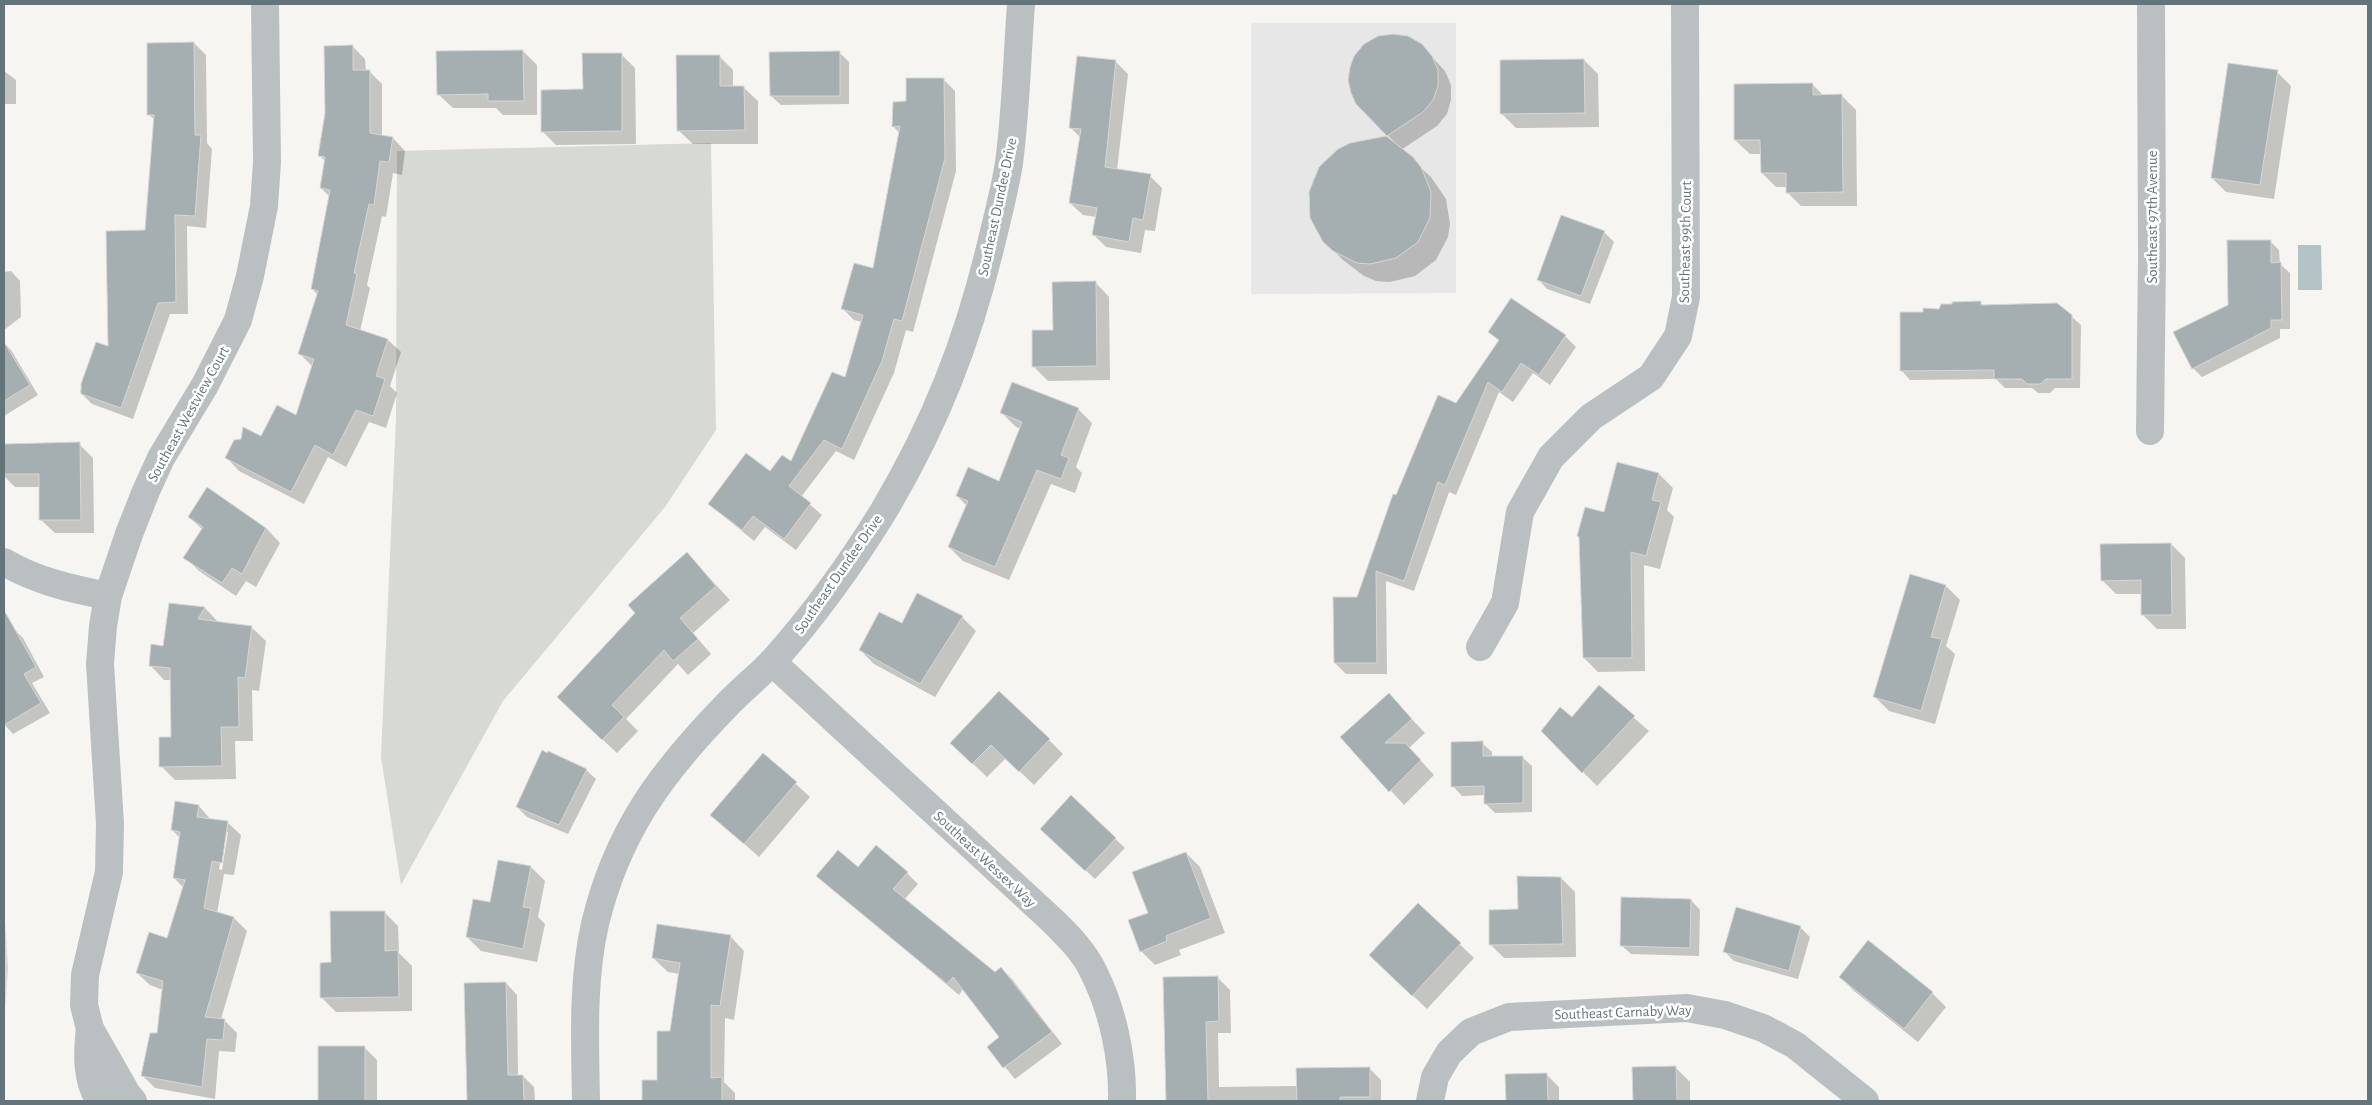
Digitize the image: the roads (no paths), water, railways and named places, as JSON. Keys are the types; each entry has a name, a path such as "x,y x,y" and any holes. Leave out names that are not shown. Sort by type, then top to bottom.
{"street":[{"name":"Southeast Westview Court","path":"134,1101 127,1094 90,1029 84,1005 85,975 109,872 110,824 100,664 108,596 146,491 161,458 205,385 238,320 250,276 259,239 265,197 267,162 265,4"},
{"name":"Southeast Dundee Drive","path":"586,1101 588,973 595,926 606,886 621,847 640,810 660,779 727,705 772,662 812,615 882,514 918,450 952,373 967,332 989,256 1008,165 1014,122 1021,4"},
{"name":"Southeast 99th Court","path":"1480,647 1505,603 1520,512 1551,457 1591,417 1651,377 1678,336 1686,297 1685,4"},
{"name":"Southeast 97th Avenue","path":"2150,431 2152,259 2151,4"},
{"path":"4,562 23,573 63,586 108,596"},
{"name":"Southeast Wessex Way","path":"772,662 1054,922 1075,944 1094,972 1104,997 1118,1053 1122,1101"},
{"name":"Southeast Carnaby Way","path":"1430,1101 1435,1077 1449,1052 1471,1032 1509,1017 1687,1008 1725,1015 1763,1028 1796,1045 1865,1101"},
{"name":"Southeast Westview Court","path":"90,1029 87,1058 95,1094 100,1101"}]}
